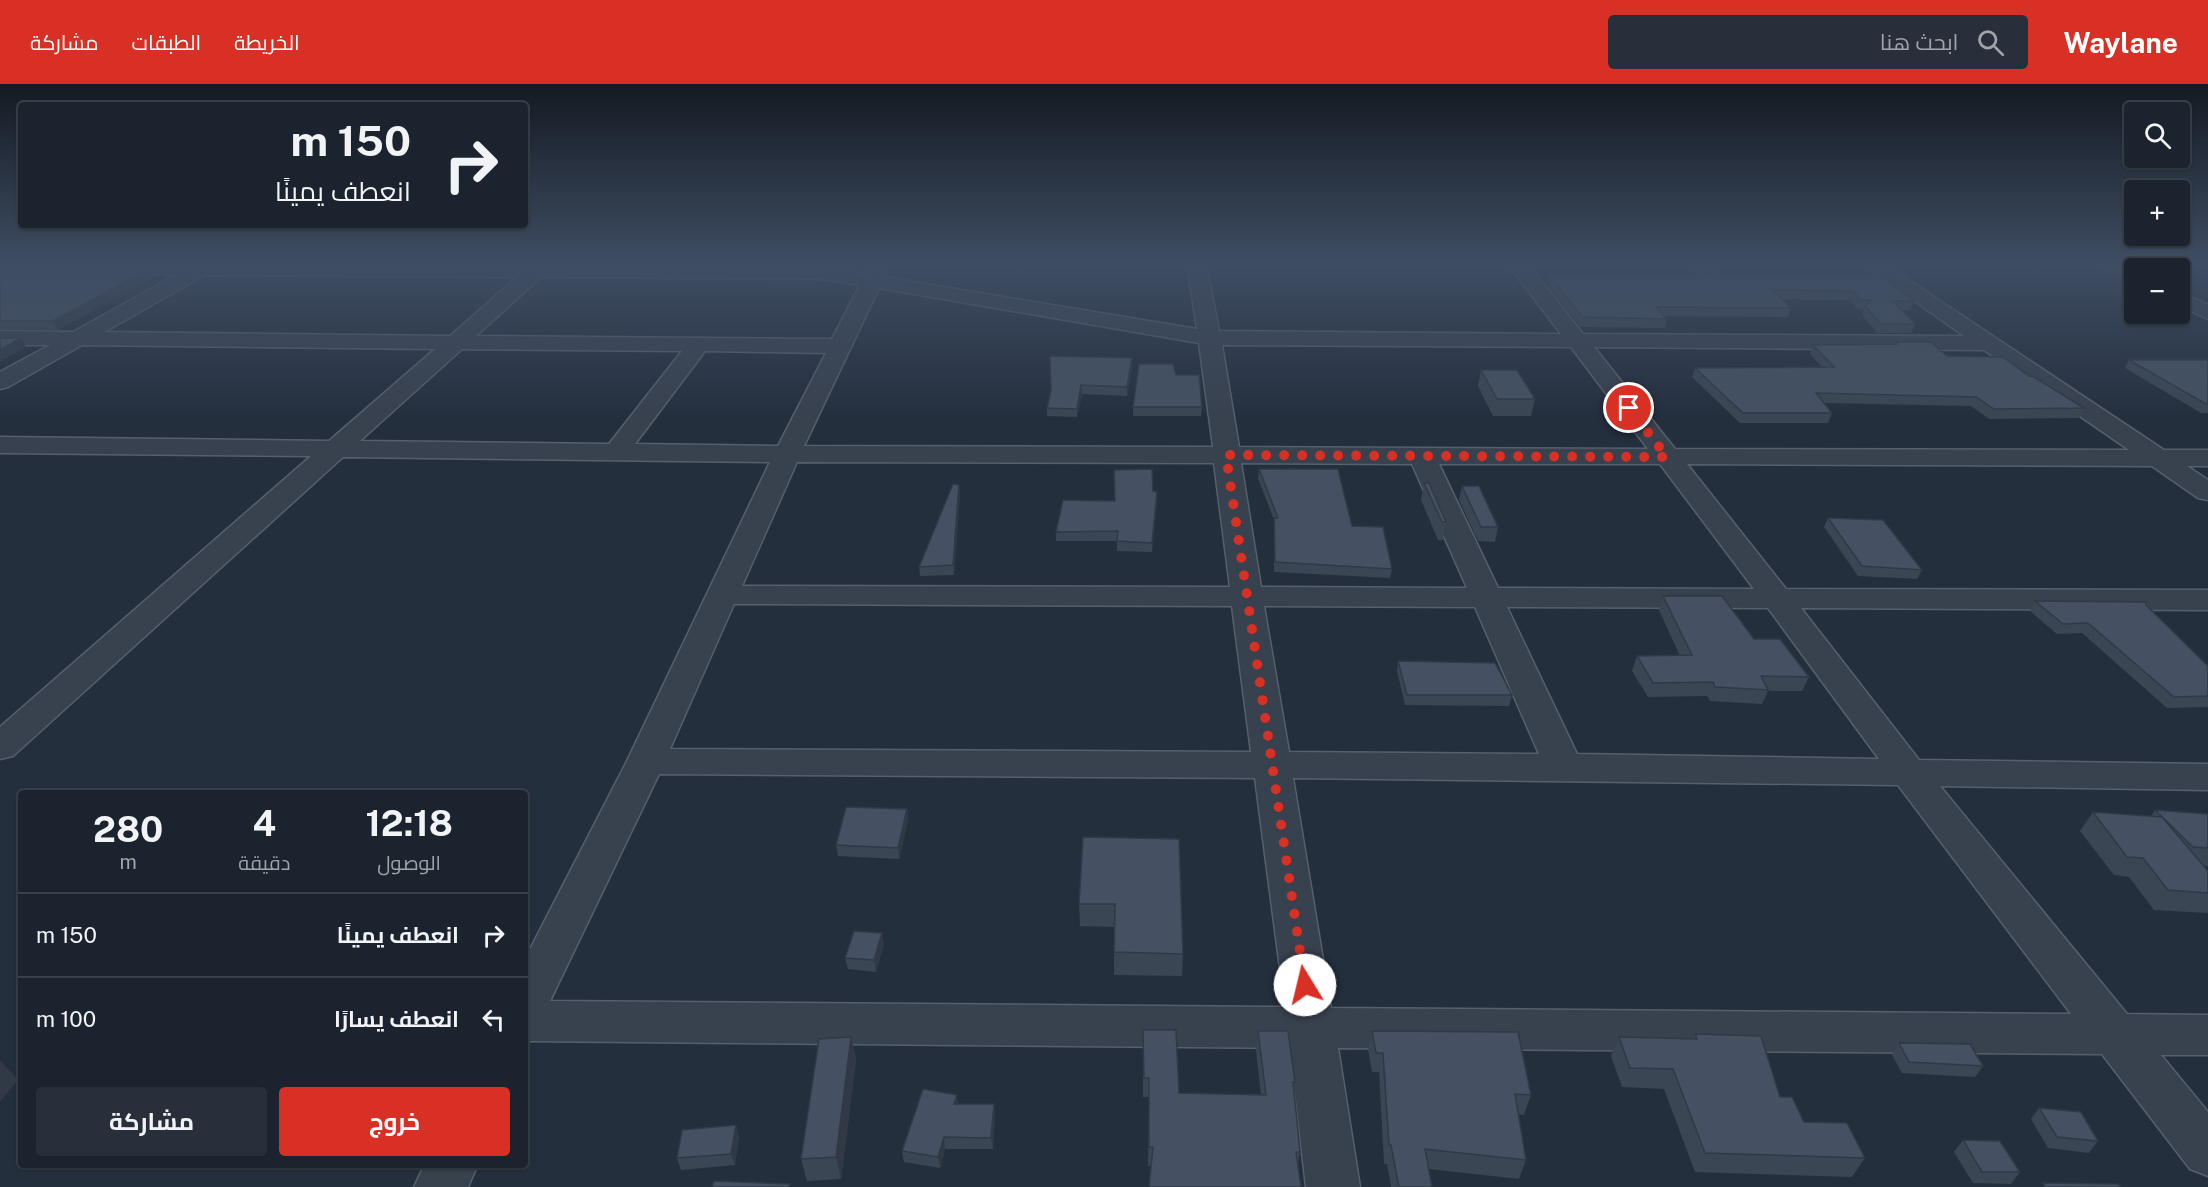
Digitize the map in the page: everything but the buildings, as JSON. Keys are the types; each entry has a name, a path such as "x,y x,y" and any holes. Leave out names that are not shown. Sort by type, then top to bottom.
{"street":[{"path":"0,382 121,314"},
{"path":"0,747 487,314"},
{"path":"528,999 646,760 787,454 855,314"},
{"path":"1091,314 1210,338 1991,343"},
{"path":"1206,314 1312,1029 1333,1187"},
{"path":"1560,314 1578,342 1777,598 1909,773 2118,1035 2208,1152"},
{"path":"1948,314 2208,492"},
{"path":"0,338 840,346"},
{"path":"616,452 699,344"},
{"path":"0,445 787,454 2208,458"},
{"path":"1422,456 1564,767"},
{"path":"723,595 2208,600"},
{"path":"646,760 1564,767 2208,777"},
{"path":"528,1021 2208,1035"},
{"path":"441,1187 450,1168"}],"route":[{"path":"1305,985 1226,455 1667,457 1629,408"}]}
